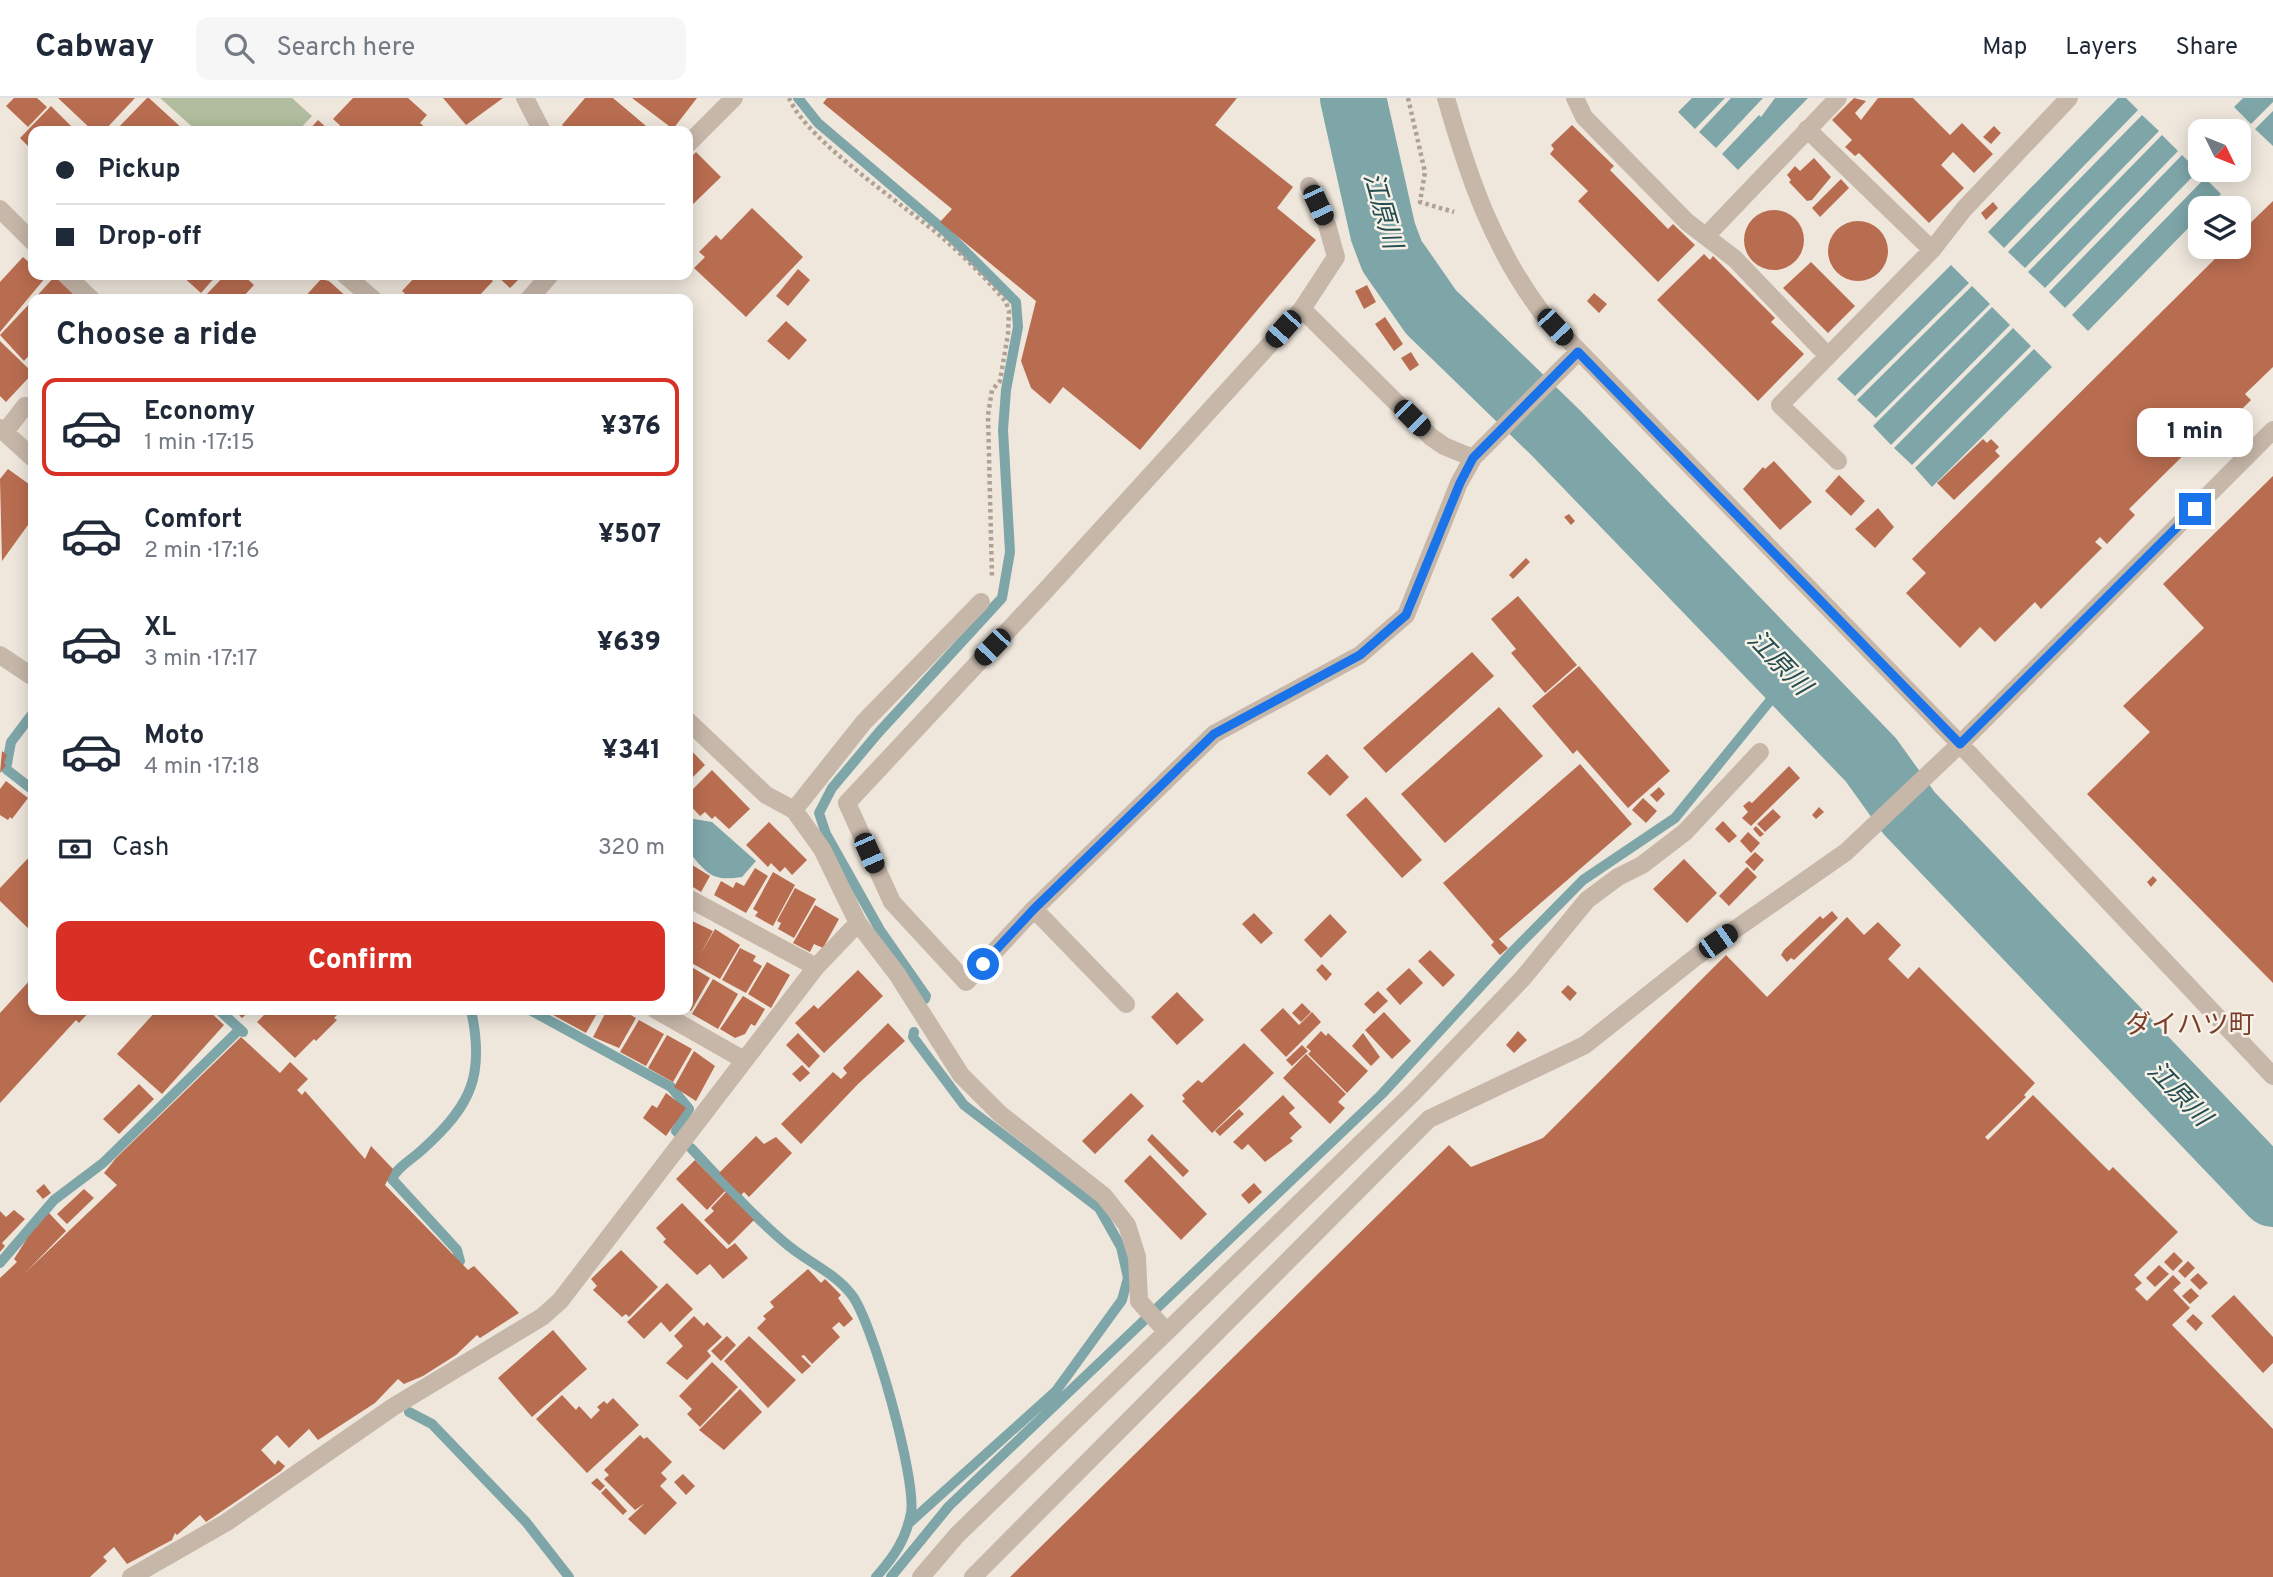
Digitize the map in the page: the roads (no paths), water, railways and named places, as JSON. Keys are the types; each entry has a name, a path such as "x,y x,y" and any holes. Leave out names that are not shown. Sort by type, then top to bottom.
{"street":[{"path":"525,98 539,126"},
{"path":"693,139 734,98"},
{"path":"1446,98 1470,182 1495,239 1518,281 1578,352 1960,744 2273,1076"},
{"path":"1575,98 1584,117 1687,222 1735,258 1827,355"},
{"path":"1706,236 1838,98"},
{"path":"1838,461 1780,405 1932,250 1964,209 2069,98"},
{"path":"1807,129 1932,250"},
{"path":"1309,186 1327,225 1336,257 1302,309 847,803 892,902 966,982 1034,909 1214,734 1360,655 1406,615 1460,483 1473,458 1578,352"},
{"path":"0,209 28,237"},
{"path":"71,280 86,294"},
{"path":"351,280 367,294"},
{"path":"533,294 546,280"},
{"path":"1302,309 1431,437 1444,446 1473,458"},
{"path":"25,406 2,430 28,453"},
{"path":"973,1577 1429,1119 1585,1045 1697,956 1846,852 1960,744 2273,430"},
{"path":"794,810 863,722 981,602"},
{"path":"0,656 28,674"},
{"path":"693,726 766,795 794,810 822,849 858,923 897,974 961,1075 1000,1114 1104,1196 1127,1225 1137,1257 1139,1301 1156,1320"},
{"path":"921,1577 1156,1320 1413,1093 1523,978 1587,900 1618,877 1642,865 1685,832 1760,752"},
{"path":"693,901 816,967"},
{"path":"1034,909 1126,1004"},
{"path":"131,1577 227,1522 385,1413 542,1317 570,1290 816,967 858,923"},
{"path":"665,1015 744,1060"}],"water":[{"path":"1692,98 1725,98 1695,129 1678,112"},
{"path":"1731,98 1763,98 1716,148 1699,132"},
{"path":"1775,98 1808,98 1738,170 1722,154 1759,115 1761,117"},
{"path":"2118,98 2126,98 2138,110 2004,248 1988,232"},
{"path":"2243,98 2273,98 2273,102 2251,124 2251,119 2246,119 2234,107"},
{"path":"2273,111 2273,146 2255,129"},
{"path":"2142,115 2159,131 2025,268 2008,252"},
{"path":"2162,135 2178,151 2045,288 2028,272"},
{"path":"2182,155 2188,161 2188,181 2065,308 2049,292"},
{"path":"2201,182 2209,182 2221,194 2188,196 2188,228 2088,331 2072,315"},
{"path":"1951,265 1969,283 1855,396 1837,379"},
{"path":"1972,286 1990,304 1876,418 1857,400"},
{"path":"1992,307 2010,325 1891,445 1873,426"},
{"path":"2013,328 2031,346 1912,465 1894,448"},
{"path":"2034,349 2052,367 1932,487 1915,468"},
{"path":"693,819 712,822 756,861 742,877 732,878 716,877 693,857"}],"waterway":[{"path":"798,98 818,123 944,230 1016,302 1018,327 1006,390 1003,430 1010,552 1002,598 879,732 832,788 819,813 826,834 880,930 926,996 925,999"},
{"name":"江原川","path":"1353,98 1383,232 1392,256 1431,312 1556,433 1871,760 1909,813 2273,1194"},
{"path":"891,1577 949,1506 1382,1094 1512,952 1583,880 1675,818 1790,676"},
{"path":"28,720 11,742 6,769 28,786"},
{"path":"224,1015 243,1032"},
{"path":"460,1261 457,1250 392,1179 453,1118 471,1087 476,1053 472,1015"},
{"path":"539,1015 671,1087 689,1109 676,1131 679,1134"},
{"path":"0,1263 54,1200 103,1163 240,1029"},
{"path":"908,1524 1056,1391 1122,1300 1128,1278 1121,1247 1099,1208 964,1105 913,1037 914,1032"},
{"path":"691,1148 771,1231 844,1286 860,1309 891,1400 911,1495 911,1513 902,1539 894,1555 876,1577"},
{"path":"409,1412 432,1424 526,1522 569,1577"}],"district":[{"name":"ダイハツ町","path":"2190,1026"}]}
